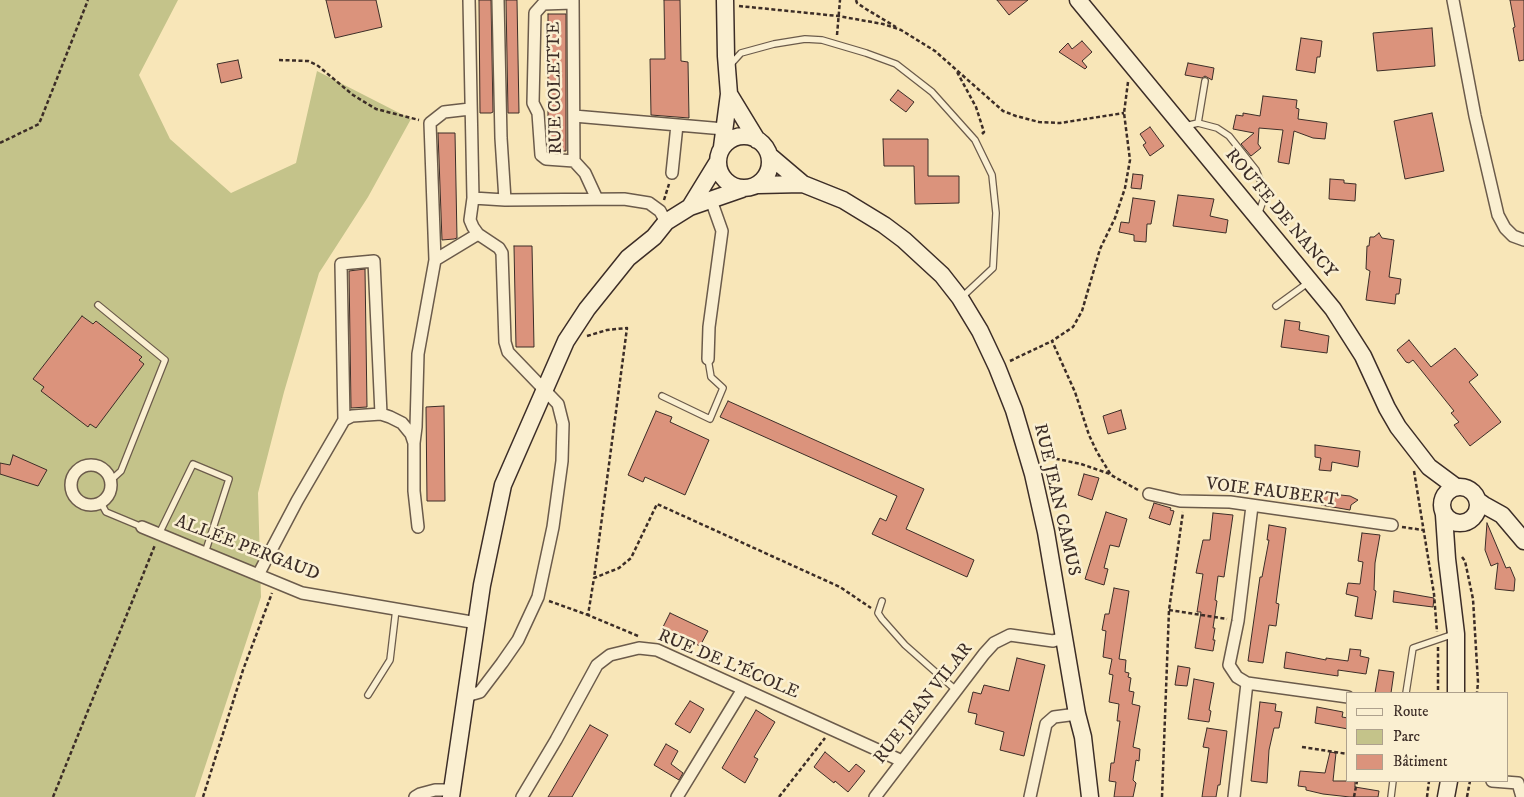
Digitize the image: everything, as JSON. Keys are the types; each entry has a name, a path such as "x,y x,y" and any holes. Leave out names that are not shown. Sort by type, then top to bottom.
{"street":[{"path":"466,696 480,692 502,663 518,640 538,597 553,527 562,461 563,424 558,404 508,352 505,342 502,254 499,248 478,234 470,220 473,198 469,0"},
{"path":"498,0 501,138 505,200"},
{"name":"ROUTE DE NANCY","path":"1078,0 1132,65 1190,125 1257,217 1333,309 1363,356 1387,408 1411,445 1430,467 1456,487"},
{"path":"1453,0 1475,116 1498,215 1504,228 1513,236 1524,240"},
{"path":"573,1 543,4 535,13 534,103 538,113 541,155 546,159 574,161"},
{"name":"RUE COLETTE","path":"573,1 574,161 585,173 597,199"},
{"path":"722,147 729,94 725,3"},
{"path":"729,94 757,140 767,149 770,156 770,167 766,177 750,187 728,184 718,171 717,163 722,147 729,140 738,136 748,136 757,140"},
{"path":"418,527 414,491 414,443 418,354 435,260 430,123 444,112 470,109"},
{"path":"574,116 724,128"},
{"path":"672,172 676,125"},
{"name":"RUE JEAN CAMUS","path":"770,156 803,184 843,200 884,225 921,255 942,275 960,298 980,331 1014,410 1027,453 1046,532 1077,714 1084,738 1090,797"},
{"path":"415,797 435,790 451,793 482,585 503,484 566,341 587,309 628,258 654,237 663,217 690,207 717,163"},
{"name":"RUE JEAN CAMUS","path":"690,207 750,187 803,184"},
{"path":"473,198 505,200 624,199 649,203 663,217"},
{"path":"708,359 709,327 722,231 711,200"},
{"path":"435,260 478,234"},
{"path":"258,575 296,501 344,420 341,264 374,261 380,414"},
{"path":"344,420 352,416 380,414 402,423 411,434 414,443"},
{"path":"93,464 104,470 110,481 108,495 101,503 91,505 80,503 72,493 72,479 79,468 93,464"},
{"name":"ROUTE DE NANCY","path":"1430,467 1443,497"},
{"path":"1456,692 1456,634 1444,515 1441,503 1443,497 1448,490 1462,486 1471,491 1477,500 1502,515 1524,540"},
{"name":"VOIE FAUBERT","path":"1149,494 1185,502 1230,502 1392,526"},
{"path":"1447,559 1451,542 1477,510 1477,500"},
{"path":"1252,506 1238,620 1229,665 1237,677 1247,683 1346,697"},
{"path":"1444,515 1454,522 1488,516 1513,527"},
{"name":"ALLÉE PERGAUD","path":"142,527 302,593 477,623"},
{"name":"RUE JEAN VILAR","path":"875,797 994,643 1010,635 1054,641 1063,638"},
{"name":"RUE DE L'ÉCOLE","path":"522,797 597,665 610,655 623,650 639,648 657,650 902,761"},
{"path":"1238,796 1247,683"},
{"path":"677,797 743,689"},
{"path":"1030,797 1046,724 1054,716 1077,714"},
{"path":"1446,797 1449,782"},
{"path":"1505,782 1518,783 1522,797"}],"lane":[{"path":"728,67 741,53 774,44 805,39 836,44 896,64 932,92 975,140 992,174 996,213 993,268 960,298"},
{"path":"1205,81 1190,125 1217,128 1229,136 1256,170 1262,184 1264,198 1257,217"},
{"path":"1276,306 1310,281"},
{"path":"98,305 165,360 122,471 110,481"},
{"path":"662,396 710,419 723,388 711,377 708,359"},
{"path":"159,534 193,464 229,479 205,553"},
{"name":"ALLÉE PERGAUD","path":"101,503 106,512 142,527"},
{"path":"882,601 878,613 882,619 905,645 956,691"},
{"path":"368,695 390,660 396,609"},
{"path":"1406,692 1413,648 1456,634"},
{"path":"1391,797 1393,782"}],"path":[{"path":"0,143 40,124 88,0"},
{"path":"836,44 840,0"},
{"path":"856,0 857,3 866,9 935,51 1003,111 1039,122 1060,123 1124,113"},
{"path":"725,3 838,16 883,24 901,30"},
{"path":"279,60 308,61 317,65 353,95 376,109 430,123"},
{"path":"997,367 1052,341 1073,328 1082,311 1100,249 1115,218 1125,188 1130,160 1124,113 1125,93 1132,65"},
{"path":"955,68 976,107 984,132 975,140"},
{"path":"663,217 672,172"},
{"path":"566,341 608,330 627,328 588,615"},
{"path":"1052,341 1075,392 1089,435 1111,475"},
{"path":"1411,445 1434,594 1438,640 1438,692"},
{"path":"1027,453 1080,464 1111,475 1149,494"},
{"path":"1162,797 1170,610 1185,502"},
{"path":"594,578 619,568 631,558 657,504 840,587 878,613"},
{"path":"1392,526 1423,530"},
{"path":"53,797 159,534"},
{"path":"1451,542 1465,561 1473,599 1477,692"},
{"path":"203,797 243,670 276,582"},
{"path":"538,597 643,638 657,650"},
{"path":"1170,610 1238,620"},
{"path":"779,797 832,729"},
{"path":"1302,747 1346,754"},
{"path":"1354,797 1357,782"},
{"path":"1427,797 1429,782"},
{"path":"1467,797 1470,782"}],"green space":[{"path":"0,0 178,0 139,75 170,139 231,193 296,163 317,71 411,119 368,197 319,273 284,392 258,493 261,597 195,797 0,797"}],"building":[{"path":"326,0 376,0 382,27 335,38"},
{"path":"479,0 491,0 493,112 491,113 480,113"},
{"path":"506,0 517,0 519,113 508,113"},
{"path":"664,0 680,0 681,61 688,62 689,118 651,115 650,59 665,59"},
{"path":"997,0 1028,0 1009,15"},
{"path":"1510,0 1524,0 1524,60 1519,61 1513,28 1515,27"},
{"path":"548,14 566,14 566,151 548,151"},
{"path":"1432,28 1435,66 1377,71 1373,33"},
{"path":"1301,38 1322,41 1315,73 1296,70"},
{"path":"1082,41 1092,52 1082,61 1087,67 1085,69 1059,52 1068,43 1072,49"},
{"path":"238,60 242,78 221,83 217,64"},
{"path":"1188,63 1214,68 1212,80 1205,76 1202,78 1185,75"},
{"path":"898,90 914,102 906,112 890,100"},
{"path":"1263,96 1297,100 1296,108 1299,109 1298,119 1327,123 1325,139 1313,138 1294,131 1289,164 1278,162 1283,130 1259,128 1258,144 1261,148 1251,156 1241,144 1254,133 1233,129 1236,115 1243,116 1243,113 1260,116"},
{"path":"1432,113 1444,171 1405,179 1394,121"},
{"path":"1150,127 1164,146 1150,156 1143,145 1146,143 1140,134"},
{"path":"438,133 455,133 457,238 454,239 442,240"},
{"path":"883,139 928,139 928,176 959,176 959,203 915,204 914,166 884,166"},
{"path":"1133,174 1143,175 1141,189 1131,188"},
{"path":"1330,179 1344,180 1344,183 1356,184 1355,201 1329,199"},
{"path":"1178,195 1214,199 1210,216 1228,220 1226,233 1173,226"},
{"path":"1133,198 1155,201 1151,224 1147,224 1146,242 1134,241 1134,235 1119,232 1121,222 1129,223"},
{"path":"1379,233 1382,238 1394,240 1389,277 1401,279 1399,294 1396,294 1395,304 1366,300 1370,271 1366,269 1367,246 1369,246 1370,237 1374,237"},
{"path":"514,246 532,246 534,347 516,347"},
{"path":"365,269 367,407 351,408 349,271"},
{"path":"82,316 93,324 96,321 142,357 139,360 144,364 96,428 90,424 88,427 41,391 44,387 33,379"},
{"path":"1285,320 1300,322 1299,330 1329,336 1327,353 1281,347"},
{"path":"1409,340 1431,367 1455,348 1478,375 1469,382 1501,422 1470,446 1454,425 1459,422 1451,413 1454,411 1413,360 1409,363 1406,362 1397,350"},
{"path":"728,401 924,489 906,529 974,560 967,577 872,534 880,518 886,521 897,496 720,417"},
{"path":"444,406 445,501 427,501 426,407"},
{"path":"1121,410 1126,429 1108,434 1103,416"},
{"path":"656,411 672,417 670,422 709,440 685,495 645,477 643,482 628,475"},
{"path":"1315,445 1360,451 1358,467 1332,462 1331,471 1319,470 1321,458 1315,457"},
{"path":"13,455 47,470 38,486 0,474 0,463 10,465"},
{"path":"1084,474 1099,478 1092,500 1078,495"},
{"path":"1322,493 1350,496 1358,500 1351,505 1350,510 1321,505"},
{"path":"1154,503 1171,508 1170,510 1174,511 1170,525 1149,518"},
{"path":"1106,512 1127,519 1119,547 1110,545 1104,568 1108,569 1104,585 1085,579"},
{"path":"1213,513 1233,515 1224,577 1218,576 1213,628 1215,628 1213,640 1215,640 1213,651 1195,648 1201,612 1197,612 1203,574 1196,573 1203,540 1210,540"},
{"path":"1487,523 1506,568 1510,567 1515,579 1514,591 1495,589 1498,563 1491,566 1485,550"},
{"path":"1269,525 1286,528 1276,603 1279,604 1276,626 1269,625 1263,663 1248,661 1260,577 1262,577 1269,540 1267,540"},
{"path":"1362,533 1380,535 1375,563 1374,590 1376,591 1372,619 1355,616 1358,597 1346,594 1348,583 1360,584 1363,562 1358,561"},
{"path":"1114,588 1129,591 1119,659 1126,660 1125,672 1129,673 1128,677 1131,678 1129,691 1134,692 1132,704 1140,706 1133,747 1140,749 1139,761 1136,760 1133,780 1136,783 1133,797 1114,797 1116,782 1109,781 1111,763 1114,763 1120,721 1117,721 1119,704 1109,702 1113,675 1109,674 1112,659 1103,657 1106,631 1102,630 1105,614 1109,614"},
{"path":"1394,591 1434,598 1433,607 1393,602"},
{"path":"670,613 708,631 700,646 662,629"},
{"path":"1350,649 1361,650 1360,656 1369,658 1366,674 1338,670 1338,676 1284,668 1286,652 1326,660 1326,658 1348,661"},
{"path":"1017,658 1045,665 1024,756 1000,750 1004,732 975,724 977,714 968,712 973,692 981,694 984,685 1009,691"},
{"path":"1178,666 1190,668 1187,686 1175,685"},
{"path":"1379,670 1394,672 1391,692 1375,692"},
{"path":"1194,679 1214,683 1209,710 1211,711 1209,722 1188,719"},
{"path":"690,701 704,709 690,733 675,724"},
{"path":"1260,702 1276,704 1275,711 1282,712 1279,728 1274,728 1269,750 1267,783 1251,781"},
{"path":"1317,707 1343,712 1342,717 1346,718 1346,729 1315,723"},
{"path":"756,710 775,722 754,757 758,759 745,783 722,768"},
{"path":"590,725 608,735 572,797 548,797"},
{"path":"1207,728 1227,731 1220,785 1218,785 1216,797 1202,797 1209,748 1203,747"},
{"path":"666,744 678,751 671,764 683,773 679,780 654,765"},
{"path":"825,752 849,772 856,764 865,771 848,792 814,767"},
{"path":"1330,752 1336,753 1333,781 1355,782 1355,787 1379,791 1378,797 1350,797 1323,794 1298,786 1300,771 1325,773"}]}
